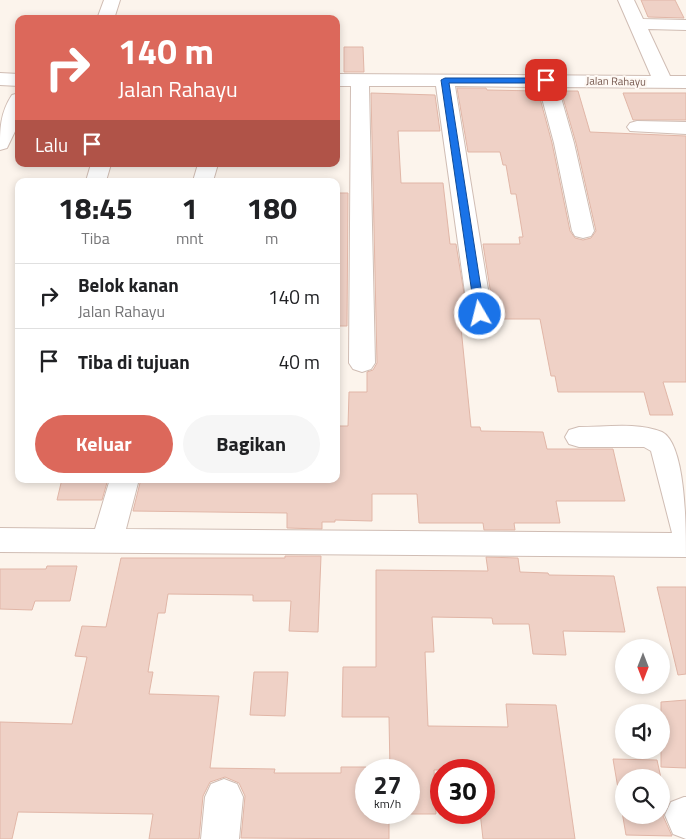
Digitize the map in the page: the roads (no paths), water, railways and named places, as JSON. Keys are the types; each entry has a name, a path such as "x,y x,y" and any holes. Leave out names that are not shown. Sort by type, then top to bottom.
{"street":[{"path":"106,15 112,0"},
{"path":"626,0 663,82"},
{"path":"636,24 686,25"},
{"path":"0,80 15,80"},
{"name":"Jalan Rahayu","path":"340,80 686,82"},
{"path":"360,80 362,363"},
{"path":"445,80 480,314"},
{"path":"546,80 564,143 583,231"},
{"path":"0,144 15,108"},
{"path":"637,127 686,128"},
{"path":"579,437 644,437 651,438 662,444 667,455 686,530"},
{"path":"107,542 123,483"},
{"path":"0,540 686,545"},
{"path":"220,839 224,797"}]}
